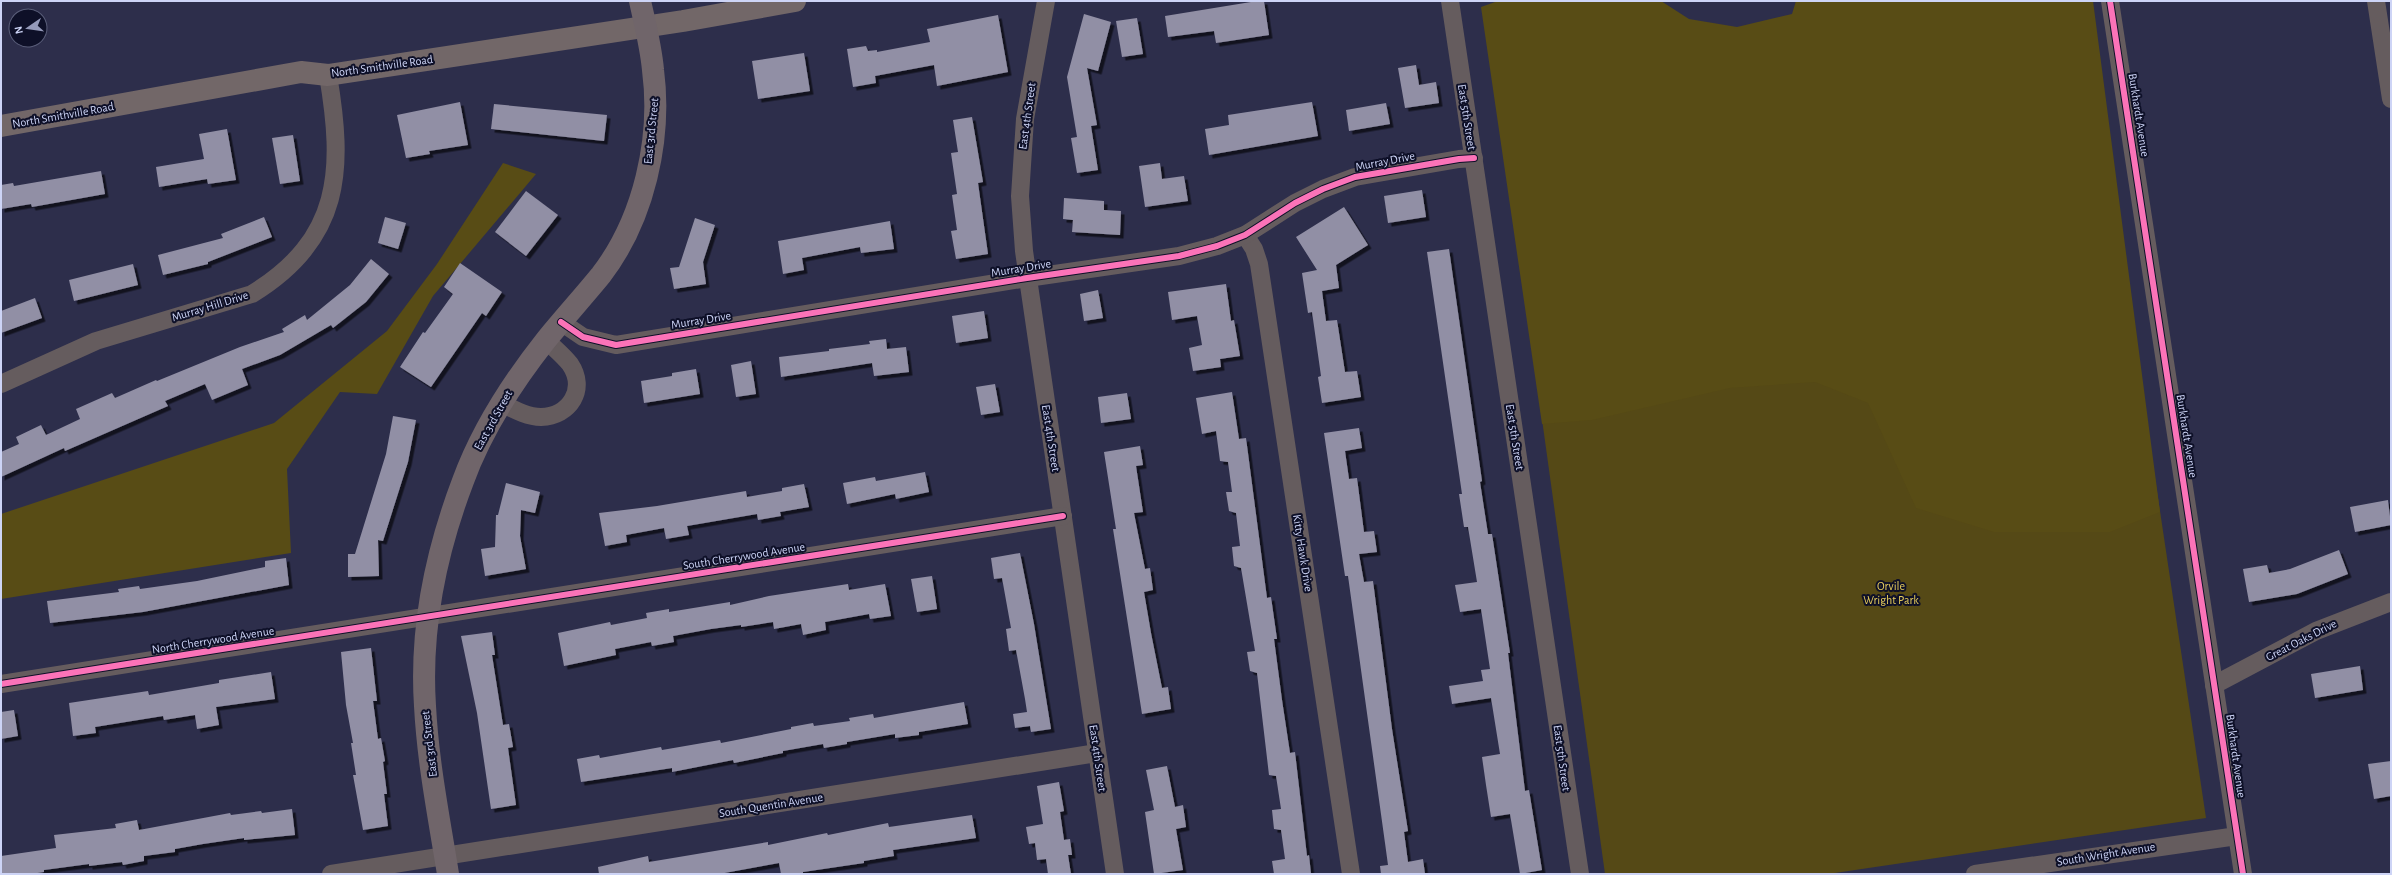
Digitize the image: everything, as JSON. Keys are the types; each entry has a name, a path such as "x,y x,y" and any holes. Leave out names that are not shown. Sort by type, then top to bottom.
{"main road":[{"name":"East 3rd Street","path":"446,865 424,706 424,669 428,617 435,570 446,528 463,479 501,403 546,340 602,273 625,236 636,212 646,175 653,140 655,100 654,70 640,1"},
{"name":"North Smithville Road","path":"1,126 301,72 328,75 645,26 795,1"}],"street":[{"name":"East 4th Street","path":"1046,1 1025,119 1020,168 1020,196 1027,278 1115,874"},
{"name":"East 5th Street","path":"1450,1 1580,874"},
{"name":"Burkhardt Avenue","path":"2110,1 2243,874"},
{"path":"2376,1 2391,99"},
{"name":"Murray Hill Drive","path":"1,384 96,341 252,294 273,281 292,264 308,246 321,225 335,179 337,154 328,75"},
{"name":"Murray Drive","path":"561,322 583,337 616,345 1027,278 1179,256 1217,246 1245,235 1295,203 1323,189 1355,178 1459,159 1474,158"},
{"name":"Kitty Hawk Drive","path":"1245,235 1254,250 1259,264 1351,874"},
{"path":"501,403 524,414 540,417 553,416 565,410 573,402 577,391 577,379 570,364 546,340"},
{"name":"South Cherrywood Avenue","path":"428,617 1063,516"},
{"name":"Great Oaks Drive","path":"2214,685 2316,631 2391,602"},
{"name":"North Cherrywood Avenue","path":"1,684 428,617"},
{"name":"South Quentin Avenue","path":"331,874 446,865 1097,753"},
{"name":"South Wright Avenue","path":"1975,874 2237,836"}],"green space":[{"name":"Orvile Wright Park","path":"2126,284 2206,818 1828,874 1605,874 1536,376"}],"shaded area":[{"path":"1498,1 1661,1 1689,19 1737,27 1792,14 1796,1 2093,1 2160,512 2110,532 1994,532 1916,508 1868,403 1815,382 1730,388 1592,420 1542,424 1481,7"},
{"path":"503,163 536,174 433,296 377,394 340,392 287,469 291,553 1,599 1,514 274,423 387,331 437,264"}],"building":[{"path":"1264,1 1269,35 1216,43 1214,31 1168,37 1165,16"},
{"path":"1084,14 1111,22 1098,71 1087,68 1097,125 1091,126 1098,170 1077,173 1071,138 1077,137 1067,77"},
{"path":"998,15 1008,72 937,86 934,65 875,76 876,83 853,87 847,49 866,46 868,51 877,50 877,52 930,42 927,29"},
{"path":"1137,18 1143,54 1122,57 1116,21"},
{"path":"804,53 810,91 758,99 752,61"},
{"path":"1416,65 1419,85 1436,82 1439,103 1405,108 1398,68"},
{"path":"460,102 468,145 429,151 430,154 406,158 397,115"},
{"path":"1312,102 1318,136 1209,155 1205,129 1229,125 1228,115"},
{"path":"1386,103 1390,124 1349,131 1346,110"},
{"path":"494,104 607,115 604,141 491,129"},
{"path":"972,117 983,182 978,183 988,254 956,259 951,231 957,230 952,195 957,194 951,153 958,152 953,120"},
{"path":"227,129 236,180 208,184 207,179 159,187 156,167 204,159 199,134"},
{"path":"293,135 300,181 280,184 272,138"},
{"path":"1160,163 1162,179 1184,176 1188,201 1145,207 1139,166"},
{"path":"101,171 105,194 32,207 31,204 1,209 1,185 13,183 14,186"},
{"path":"1422,190 1426,217 1388,223 1384,196"},
{"path":"526,191 558,215 526,256 495,232"},
{"path":"1064,198 1104,201 1104,210 1121,211 1120,235 1072,232 1073,220 1063,219"},
{"path":"1344,207 1368,245 1336,265 1339,288 1322,291 1326,321 1337,320 1345,372 1357,371 1361,397 1322,403 1318,377 1321,376 1312,312 1308,313 1302,273 1317,270 1296,237"},
{"path":"264,217 272,237 208,262 208,264 163,275 158,255 223,238 221,234"},
{"path":"385,217 406,223 398,249 378,243"},
{"path":"695,218 715,225 703,262 706,284 674,289 670,268 679,267"},
{"path":"890,221 894,249 861,253 860,247 802,258 804,270 783,274 778,241"},
{"path":"1449,249 1482,481 1480,482 1488,534 1492,534 1510,653 1508,653 1525,791 1529,790 1542,870 1520,874 1510,814 1491,817 1482,757 1500,754 1491,698 1452,704 1449,686 1483,681 1481,670 1490,669 1481,609 1460,612 1455,585 1477,582 1468,527 1464,527 1459,494 1462,494 1427,252"},
{"path":"371,259 389,274 366,302 333,328 331,325 280,355 242,369 248,385 212,400 205,384 165,401 168,406 65,451 64,448 1,477 1,452 19,444 16,437 41,425 46,435 80,419 76,409 112,393 115,398 240,347 284,332 282,329 305,315 307,320 350,285"},
{"path":"460,263 502,292 486,316 482,313 431,387 400,367 423,332 425,333 453,294 444,287"},
{"path":"133,264 138,285 74,301 69,280"},
{"path":"1226,284 1231,321 1234,320 1240,356 1220,359 1221,367 1193,371 1189,348 1202,345 1197,316 1172,320 1168,292"},
{"path":"1098,290 1103,318 1084,321 1080,294"},
{"path":"35,298 42,318 1,333 1,311"},
{"path":"984,311 988,338 956,343 952,316"},
{"path":"886,339 887,349 906,347 909,372 874,376 872,363 781,377 779,357 829,351 829,349 870,344 869,341"},
{"path":"751,361 756,394 736,397 731,365"},
{"path":"696,369 700,394 644,403 641,381 672,376 672,373"},
{"path":"995,384 1000,412 981,415 976,387"},
{"path":"1232,392 1239,439 1246,438 1267,598 1271,597 1277,639 1274,639 1282,700 1290,753 1295,752 1307,856 1309,855 1311,874 1274,874 1272,861 1285,859 1281,830 1274,829 1272,810 1281,809 1276,776 1269,775 1257,673 1250,671 1247,652 1255,651 1241,568 1234,566 1232,547 1240,546 1236,513 1229,511 1226,492 1232,492 1228,462 1220,461 1216,431 1202,434 1196,398"},
{"path":"1127,393 1131,419 1101,423 1098,397"},
{"path":"393,416 416,420 408,462 383,541 378,540 379,576 348,577 348,554 355,554 386,454"},
{"path":"1359,428 1362,448 1345,451 1349,479 1357,478 1364,532 1374,531 1377,552 1359,554 1364,582 1373,581 1392,729 1408,831 1404,832 1408,862 1423,859 1425,874 1381,874 1380,866 1388,865 1348,576 1345,576 1324,433"},
{"path":"1140,446 1143,465 1136,466 1143,512 1134,513 1145,569 1150,568 1153,590 1144,592 1151,633 1162,688 1168,687 1171,709 1142,714 1113,529 1116,529 1104,452"},
{"path":"925,472 929,492 896,499 895,494 847,504 843,483 875,477 876,481"},
{"path":"506,483 540,492 535,513 521,510 520,536 526,569 485,576 481,549 495,547 496,515 498,515"},
{"path":"804,484 809,507 780,512 781,516 758,520 757,514 687,526 689,535 666,539 664,528 626,535 627,542 605,546 599,513 657,506 746,491 747,497 782,491 782,488"},
{"path":"2388,500 2391,525 2355,532 2350,507"},
{"path":"2339,550 2348,574 2297,594 2249,602 2243,569 2267,565 2269,573 2290,569"},
{"path":"1020,553 1034,624 1051,729 1031,732 1030,726 1015,728 1013,714 1027,712 1016,650 1009,651 1006,629 1011,628 1002,578 994,579 991,558"},
{"path":"286,558 289,585 143,612 50,623 47,601 119,592 118,589 139,586 140,589 197,581 265,567 265,561"},
{"path":"932,576 937,609 917,612 911,579"},
{"path":"848,584 849,590 885,584 891,616 870,619 869,614 825,622 826,630 803,635 801,624 774,629 773,622 741,627 741,625 711,629 673,636 674,642 652,646 651,642 615,649 616,655 564,666 558,633 610,622 611,625 647,618 646,613 669,609 669,612 730,602 730,605 769,596"},
{"path":"492,632 495,655 492,655 503,725 509,724 513,747 508,748 516,805 491,809 477,713 461,636"},
{"path":"371,648 377,701 373,701 378,739 381,738 385,761 383,762 387,794 384,794 388,826 363,830 353,775 356,775 351,743 353,743 346,705 341,652"},
{"path":"2360,666 2363,690 2315,698 2311,674"},
{"path":"271,672 275,699 216,707 219,725 197,729 195,715 164,720 163,716 95,727 96,733 73,736 69,703 148,691 149,695 219,683 219,680"},
{"path":"964,702 968,724 919,732 919,735 895,738 895,734 847,742 847,744 824,748 823,744 783,751 783,753 734,763 733,760 672,772 672,768 581,782 577,759 599,755 600,758 661,747 662,750 720,740 721,743 813,723 814,726 850,721 849,718 873,714 874,718"},
{"path":"14,710 18,736 1,739 1,712"},
{"path":"2391,761 2391,796 2374,799 2368,764"},
{"path":"1167,766 1175,807 1183,805 1186,827 1176,829 1183,870 1154,874 1145,812 1154,810 1146,770"},
{"path":"1059,782 1064,811 1060,812 1064,840 1070,839 1072,855 1068,855 1071,874 1048,874 1046,859 1037,860 1035,843 1029,844 1026,827 1043,824 1037,786"},
{"path":"292,809 295,835 244,840 244,838 203,844 175,849 175,852 144,856 144,861 123,865 122,862 89,866 89,864 44,870 44,872 31,874 2,874 1,856 56,848 54,835 116,828 115,824 137,820 139,830 230,813 231,815 261,811 262,813"},
{"path":"972,815 976,838 893,850 894,856 864,861 864,863 803,872 803,874 781,874 779,863 719,874 599,874 598,867 648,856 649,862 768,842 768,845 888,823 889,827"}],"cycle path":[{"path":"2110,1 2243,874"},
{"path":"561,322 583,337 616,345 1027,278 1179,256 1217,246 1245,235 1295,203 1323,189 1355,177 1459,159 1474,158"},
{"path":"1,684 1063,516"}]}
